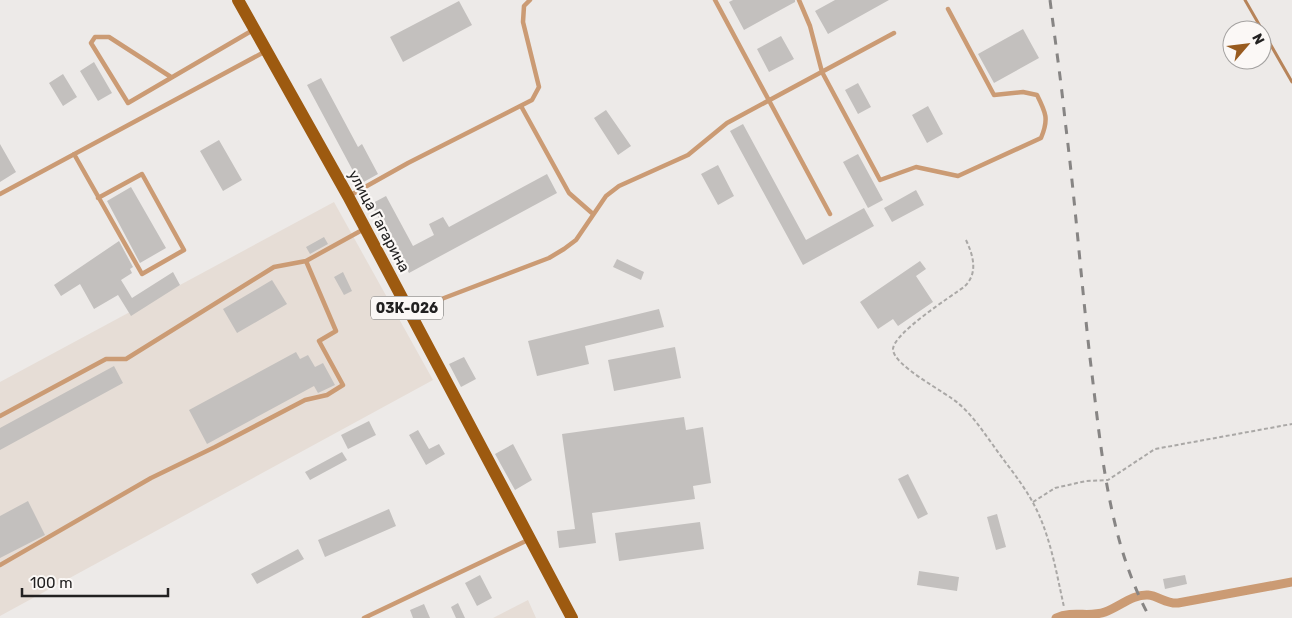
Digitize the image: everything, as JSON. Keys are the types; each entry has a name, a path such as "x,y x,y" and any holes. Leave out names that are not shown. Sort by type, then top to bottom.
{"main road":[{"name":"улица Гагарина","path":"238,0 348,196 572,618"}],"street":[{"path":"1056,618 1076,613 1093,615 1104,612 1138,596 1150,595 1168,604 1178,604 1292,582"}],"lane":[{"path":"348,196 408,163 532,100 540,87 522,22 524,6 530,0"},
{"path":"714,0 830,214"},
{"path":"799,0 810,26 822,72 880,180 916,167 958,176 1041,138 1047,124 1045,111 1037,95 1023,92 994,96 948,9"},
{"path":"171,77 109,37 95,37 91,42 128,103 254,30"},
{"path":"410,314 431,303 549,258 564,250 585,229 606,196 619,186 688,155 727,123 894,33"},
{"path":"0,194 267,50"},
{"path":"521,106 569,193 593,214"},
{"path":"74,154 98,198 142,274 184,250 142,174 98,198"},
{"path":"0,416 106,359 126,358 274,267 306,261 364,229"},
{"path":"0,565 151,478 305,400 327,395 343,385 318,341 336,331 306,261"},
{"path":"364,618 530,539"}],"path":[{"path":"966,240 972,259 973,272 971,280 911,326 895,343 893,350 896,358 904,366 943,391 973,417 1033,502 1052,552 1066,614"},
{"path":"1033,502 1055,488 1108,480 1155,449 1292,424"}],"shaded area":[{"path":"334,202 433,380 0,616 0,382"},
{"path":"528,600 536,618 493,618"}],"building":[{"path":"733,0 795,0 795,2 744,30 729,2"},
{"path":"835,0 889,0 828,34 815,11"},
{"path":"459,1 472,25 403,62 390,37"},
{"path":"1023,29 1039,58 994,83 978,54"},
{"path":"781,36 794,59 769,72 757,49"},
{"path":"94,62 112,93 98,101 80,71"},
{"path":"63,74 77,97 63,106 49,83"},
{"path":"321,78 358,147 362,144 378,174 360,184 307,85"},
{"path":"858,83 871,107 858,114 845,90"},
{"path":"928,106 943,134 927,143 912,115"},
{"path":"606,110 631,146 618,155 594,118"},
{"path":"743,124 806,240 864,208 874,226 803,265 730,131"},
{"path":"219,140 242,180 223,191 200,151"},
{"path":"0,144 16,172 0,182"},
{"path":"858,154 883,200 868,208 843,162"},
{"path":"718,165 734,196 718,205 701,174"},
{"path":"547,174 557,193 409,273 371,204 386,196 413,246 434,235 429,224 443,217 449,227"},
{"path":"131,187 166,248 140,263 107,201"},
{"path":"916,190 924,205 892,222 884,208"},
{"path":"324,237 328,244 310,254 306,247"},
{"path":"119,241 133,267 130,269 132,273 121,280 132,298 173,272 180,285 131,316 118,295 94,309 80,284 61,296 54,285"},
{"path":"617,259 644,272 641,280 613,267"},
{"path":"920,261 926,269 916,276 933,302 898,326 893,319 878,329 860,302"},
{"path":"343,272 352,291 344,295 334,277"},
{"path":"272,280 287,304 237,333 223,309"},
{"path":"659,309 664,327 585,346 589,364 537,376 528,341"},
{"path":"675,347 681,378 614,391 608,360"},
{"path":"296,352 300,359 308,355 315,367 323,363 335,385 318,393 314,386 207,444 189,410"},
{"path":"464,357 476,379 461,387 449,364"},
{"path":"114,366 123,383 0,450 0,428"},
{"path":"684,417 686,430 703,427 711,483 693,486 695,499 592,513 596,543 559,548 557,531 575,529 562,434"},
{"path":"369,421 376,435 348,449 341,435"},
{"path":"418,430 429,449 439,444 445,454 426,465 409,435"},
{"path":"513,444 532,480 515,490 495,454"},
{"path":"342,452 347,460 310,480 305,472"},
{"path":"908,474 928,514 918,519 898,479"},
{"path":"28,501 45,535 0,558 0,516"},
{"path":"389,509 396,526 325,557 318,540"},
{"path":"997,514 1006,547 996,550 987,517"},
{"path":"700,522 704,549 619,561 615,533"},
{"path":"298,549 304,559 257,584 251,574"},
{"path":"919,571 959,577 957,591 917,585"},
{"path":"480,575 492,598 477,606 465,583"},
{"path":"1185,575 1187,584 1165,589 1163,579"},
{"path":"458,603 465,618 456,618 451,607"},
{"path":"424,604 430,618 413,618 410,610"}],"waterway":[{"path":"1245,0 1292,82"}],"railway":[{"path":"1050,0 1069,150 1102,458 1115,524 1124,556 1150,618"}]}
